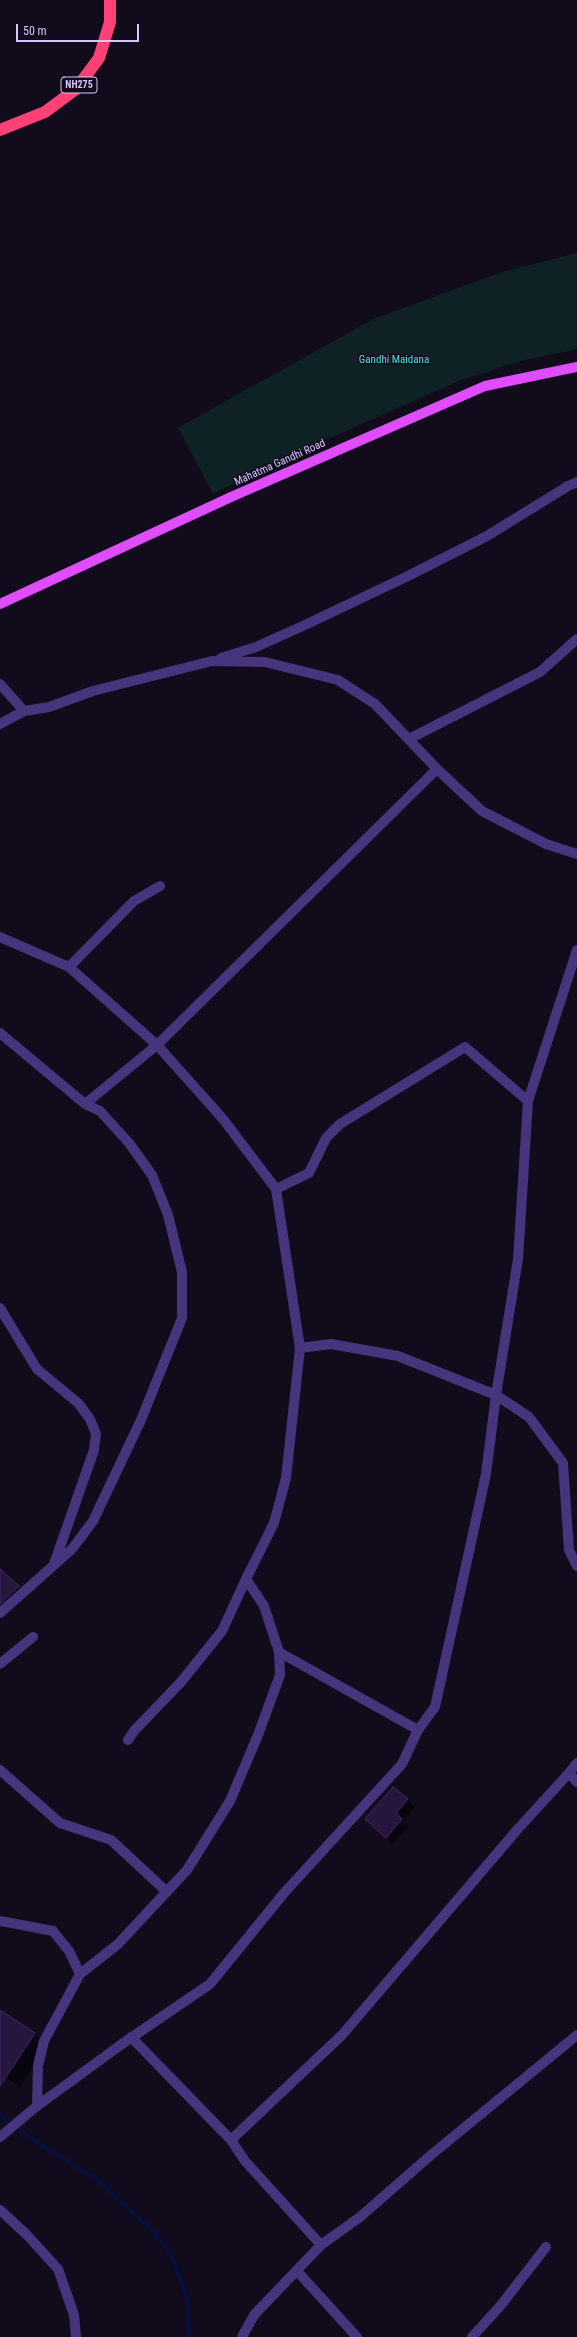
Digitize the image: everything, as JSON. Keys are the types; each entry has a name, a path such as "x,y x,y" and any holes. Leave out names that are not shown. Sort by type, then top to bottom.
{"highway":[{"name":"NH275","path":"0,130 45,112 76,89 99,58 110,22 110,0"}],"main road":[{"name":"Mahatma Gandhi Road","path":"0,604 231,497 485,386 577,367"}],"street":[{"path":"0,724 24,711 49,707 93,691 212,661 256,647 408,576 487,536 568,486 577,482"},
{"path":"409,739 540,672 577,640"},
{"path":"212,661 265,662 338,680 375,704 437,769 482,811 546,844 577,854"},
{"path":"0,684 24,711"},
{"path":"85,1104 157,1045 437,769"},
{"path":"69,967 134,901 160,886"},
{"path":"0,937 69,967 157,1045 223,1119 276,1189 300,1348 286,1478 274,1523 222,1631 182,1682 134,1730 128,1740"},
{"path":"0,2137 37,2106 131,2037 210,1984 284,1893 402,1764 418,1730 435,1708 486,1474 496,1395 518,1260 528,1101 577,950"},
{"path":"0,1033 85,1104 100,1111 129,1143 152,1175 168,1215 182,1272 182,1318 141,1420 93,1521 72,1549 0,1613"},
{"path":"276,1189 310,1173 326,1138 340,1124 464,1047 528,1101"},
{"path":"0,1308 37,1369 78,1404 90,1419 96,1434 94,1450 54,1566"},
{"path":"300,1348 331,1344 398,1356 496,1395 529,1417 562,1463 569,1550 577,1566"},
{"path":"37,2106 38,2066 44,2041 80,1974 118,1944 187,1870 230,1800 258,1735 280,1675 279,1652 264,1606 246,1579"},
{"path":"0,1664 33,1637"},
{"path":"279,1652 418,1730"},
{"path":"231,2140 342,2036 516,1830 577,1763"},
{"path":"0,1770 60,1823 111,1840 167,1892"},
{"path":"569,1773 577,1782"},
{"path":"0,1921 53,1931 69,1951 80,1974"},
{"path":"242,2337 254,2315 321,2245 360,2217 436,2150 577,2035"},
{"path":"131,2037 231,2140 246,2161 321,2245"},
{"path":"0,2210 27,2234 58,2269 74,2315 76,2337"},
{"path":"472,2337 501,2305 546,2247"},
{"path":"297,2271 357,2337"}],"green space":[{"name":"Gandhi Maidana","path":"577,253 577,349 521,361 459,381 294,454 213,494 178,428 373,319 502,272"}],"building":[{"path":"0,1569 19,1586 0,1604"},
{"path":"393,1787 408,1799 396,1813 402,1819 386,1838 365,1819"},
{"path":"0,2010 35,2033 0,2086"}],"waterway":[{"path":"0,2115 30,2138 96,2179 151,2229 171,2254 187,2298 189,2337"}]}
